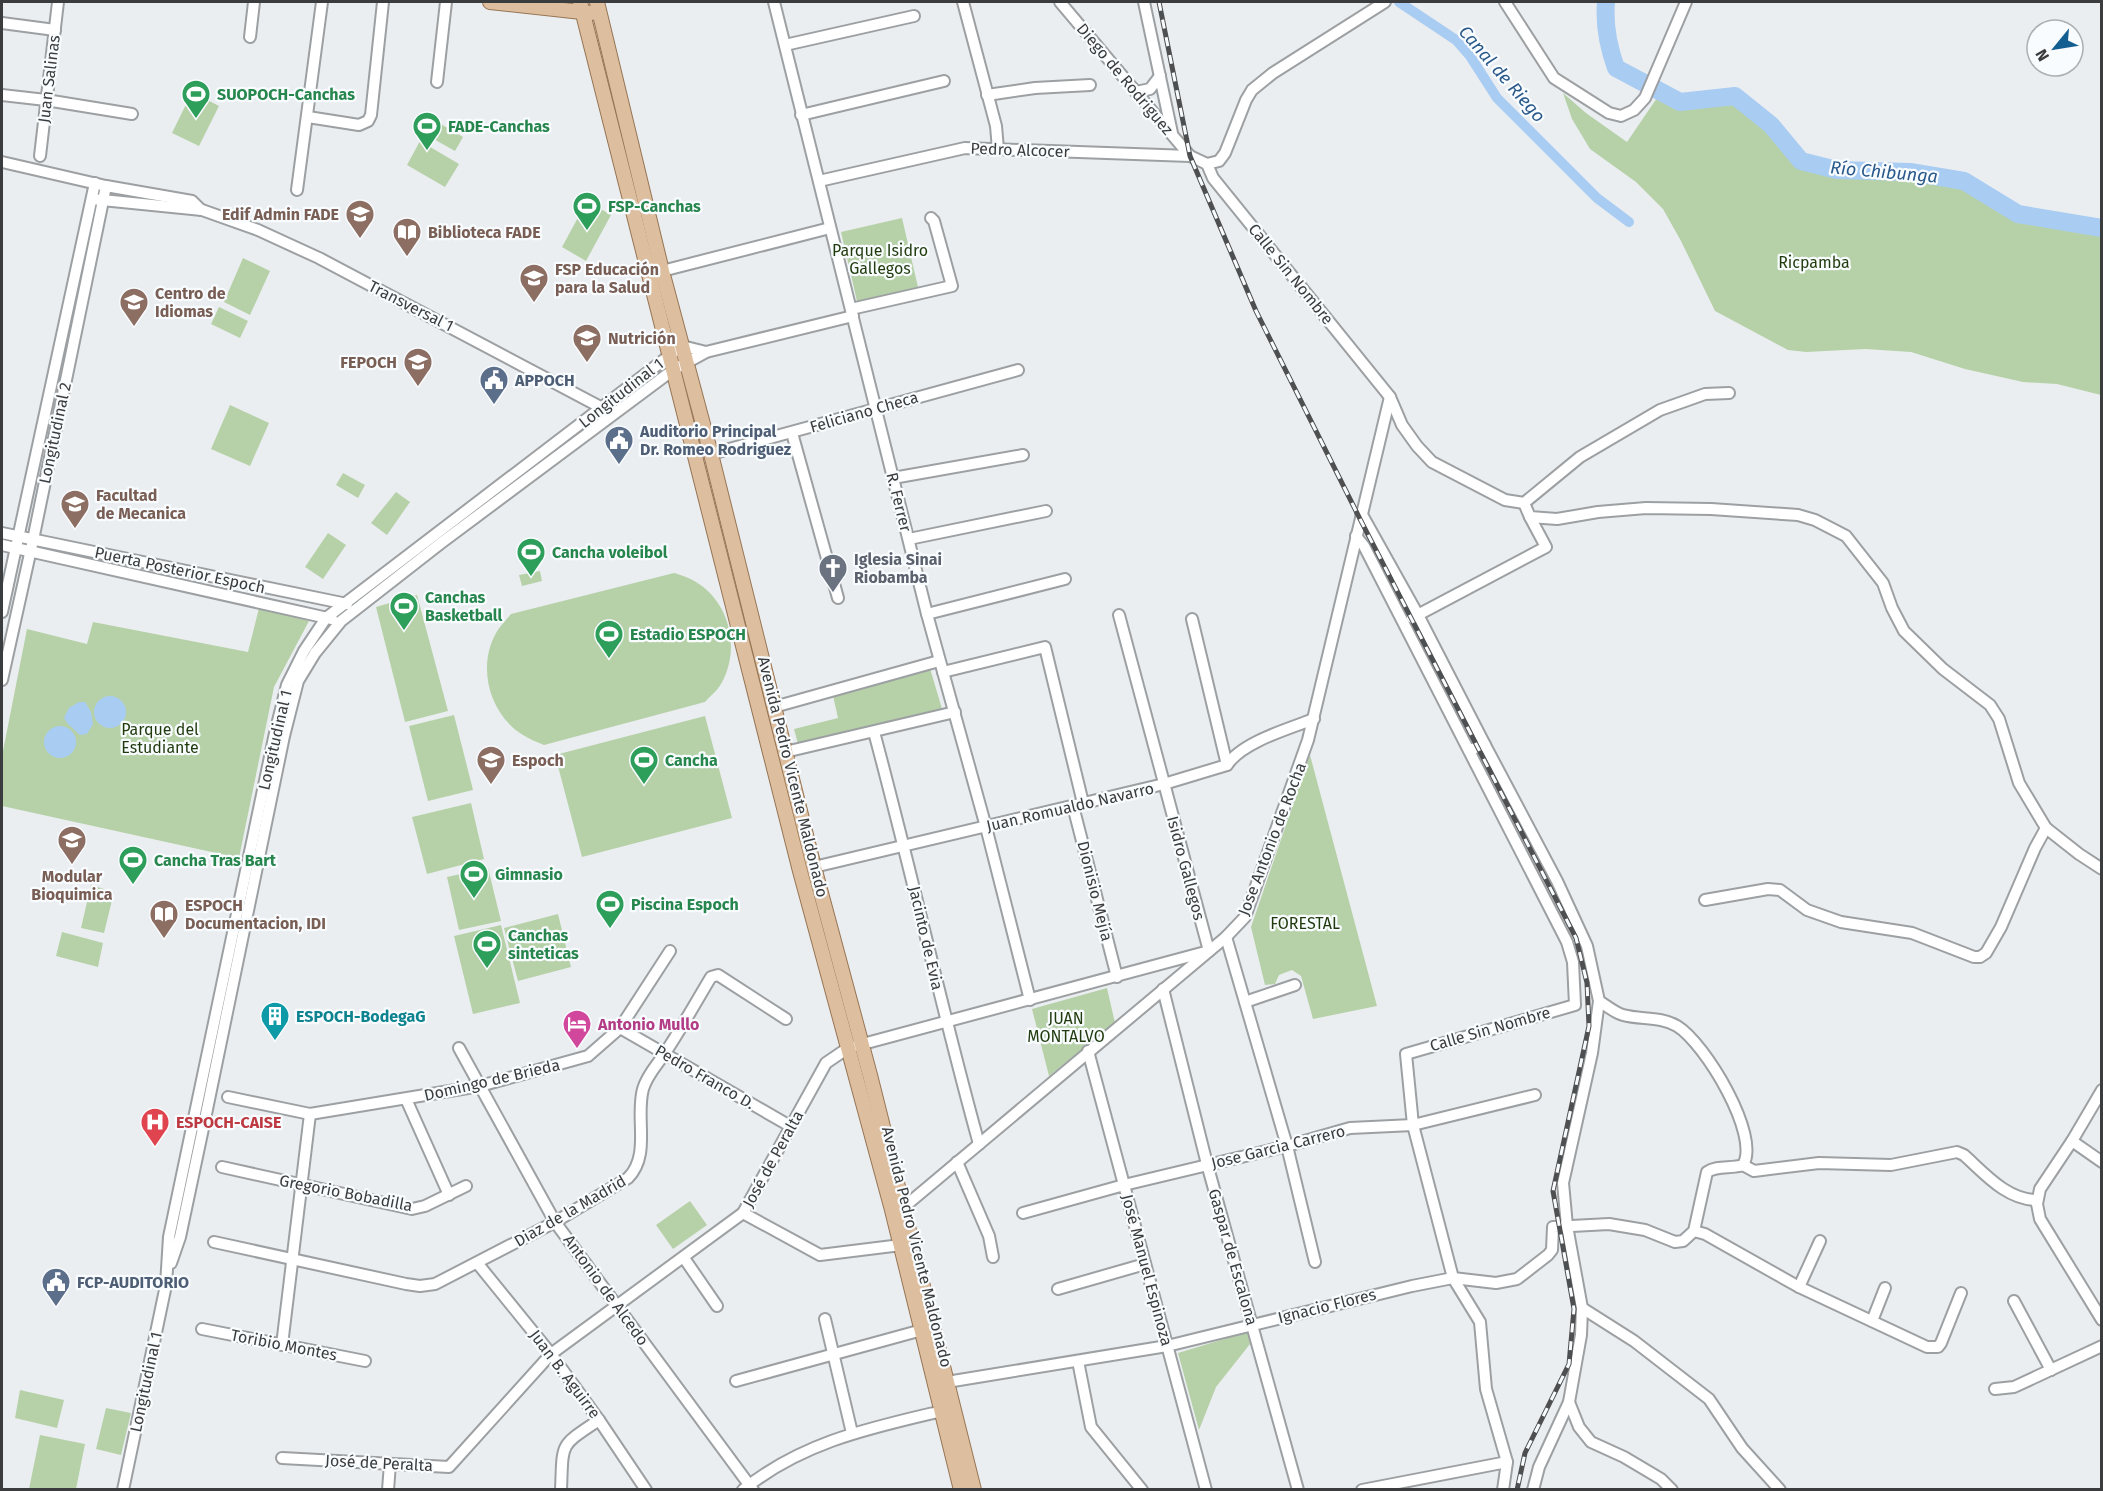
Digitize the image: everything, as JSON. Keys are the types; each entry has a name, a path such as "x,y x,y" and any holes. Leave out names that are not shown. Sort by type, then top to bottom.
{"main road":[{"path":"490,2 598,8"},
{"name":"Avenida Pedro Vicente Maldonado","path":"581,7 800,871 901,1245 961,1490"},
{"name":"Avenida Pedro Vicente Maldonado","path":"598,8 662,271 711,454 814,867 904,1207 974,1490"}],"street":[{"name":"Juan Salinas","path":"40,156 58,2"},
{"path":"250,37 254,2"},
{"path":"297,190 322,2"},
{"path":"308,117 359,125 368,121 383,2"},
{"path":"437,82 446,2"},
{"name":"R. Ferrer","path":"774,2 927,614 986,827 1030,1000"},
{"path":"963,2 996,126 998,149"},
{"name":"Diego de Rodriguez","path":"1060,2 1190,156"},
{"path":"1144,2 1172,135"},
{"path":"1190,156 1207,164 1219,160 1225,153 1252,90 1273,73 1385,2"},
{"path":"1505,2 1554,78 1609,113 1621,117 1634,110 1646,98 1686,2"},
{"path":"785,45 914,16"},
{"path":"2,23 55,30"},
{"path":"1136,92 1150,89 1160,76"},
{"path":"801,115 944,81"},
{"path":"987,95 1035,88 1090,85"},
{"path":"2,95 132,114"},
{"name":"Pedro Alcocer","path":"819,181 964,148 1190,156"},
{"name":"Transversal 1","path":"2,162 192,201 202,210"},
{"name":"Calle Sin Nombre","path":"1207,164 1213,178 1390,397 1402,425 1432,462 1505,500 1524,502"},
{"name":"Longitudinal 2","path":"2,612 92,199 101,184"},
{"name":"Longitudinal 2","path":"2,680 104,200 101,184"},
{"name":"Transversal 1","path":"92,199 202,210 258,230 319,258 615,414"},
{"path":"682,346 706,352 952,286 934,221 931,218"},
{"path":"662,271 830,228"},
{"name":"Longitudinal 1","path":"123,1490 167,1274 180,1238 294,693 315,653 340,621 615,414 671,363 682,346"},
{"name":"Longitudinal 1","path":"167,1274 169,1237 277,724 287,685 304,651 327,617 603,408 671,363 686,362 706,352"},
{"name":"Feliciano Checa","path":"711,454 1018,370"},
{"path":"1404,622 1546,547 1524,502 1580,457 1660,410 1706,394 1729,393"},
{"name":"Jose Antonio de Rocha","path":"904,1207 1226,937 1245,917 1314,719 1390,397"},
{"path":"43,420 57,424"},
{"path":"792,433 838,598"},
{"path":"894,478 1023,455"},
{"path":"1530,517 1557,519 1598,512 1646,508 1746,510 1798,515 1815,520 1846,536 1882,583 1904,631 1943,669 1995,711 2000,719 2019,783 2046,828 2102,869"},
{"path":"909,539 1046,512"},
{"path":"1361,513 1418,615 1557,881 1587,946 1599,1001 1592,1053 1563,1183 1567,1226 1582,1308 1581,1335 1569,1402 1539,1467 1533,1490"},
{"name":"Puerta Posterior Espoch","path":"2,533 16,542 31,546 340,621"},
{"path":"1356,537 1364,546 1469,750 1485,745"},
{"name":"Puerta Posterior Espoch","path":"2,545 16,542"},
{"name":"Puerta Posterior Espoch","path":"31,546 359,606"},
{"path":"927,614 1065,579"},
{"name":"Isidro Gallegos","path":"1119,615 1209,951"},
{"path":"1192,619 1227,765"},
{"name":"Dionisio Mejía","path":"941,666 1045,647 1078,805 1118,977"},
{"path":"774,707 941,666"},
{"path":"785,752 955,712"},
{"name":"Juan Romualdo Navarro","path":"814,867 1164,784 1227,765 1246,747 1314,719"},
{"name":"Jacinto de Evia","path":"874,732 904,846 945,1022 979,1144"},
{"name":"Calle Sin Nombre","path":"1413,1125 1406,1054 1575,1005 1573,962 1567,942 1469,750"},
{"path":"1705,900 1768,889 1780,890 1807,910 1841,922 1912,933 1974,957 1980,957 1986,953 2001,927 2046,828"},
{"path":"1226,937 1287,1146 1315,1262"},
{"name":"Domingo de Brieda","path":"228,1097 310,1114 480,1086 588,1056 620,1028 670,951"},
{"name":"José de Peralta","path":"282,1458 449,1467 551,1354 743,1214 826,1063 848,1048 1209,951"},
{"name":"Diaz de la Madrid","path":"214,1242 420,1286 435,1284 478,1264 555,1222 628,1178 636,1170 640,1160 643,1091 647,1078 665,1053 711,977 718,975 786,1019"},
{"path":"1245,1002 1295,985"},
{"name":"Gaspar de Escalona","path":"1163,989 1207,1164 1298,1490"},
{"path":"1599,1001 1623,1015 1649,1017 1674,1024 1688,1033 1712,1062 1734,1105 1747,1144 1748,1155 1743,1166"},
{"name":"Pedro Franco D.","path":"620,1028 790,1126"},
{"name":"Antonio de Alcedo","path":"459,1048 555,1222 748,1488"},
{"name":"José Manuel Espinoza","path":"1088,1051 1206,1490"},
{"path":"2102,1090 2040,1189 2037,1200 2040,1219 2102,1320"},
{"name":"Jose Garcia Carrero","path":"1023,1213 1350,1128 1413,1125 1535,1095"},
{"path":"406,1099 449,1195"},
{"path":"282,1345 310,1114"},
{"path":"1413,1125 1453,1278 1480,1323 1486,1389 1507,1462 1503,1490"},
{"path":"2072,1141 2102,1162"},
{"path":"1567,1226 1609,1224 1645,1230 1675,1242 1683,1241 1694,1231 1707,1172 1712,1169 1743,1166 1754,1171 1819,1163 1891,1165 1957,1152 1964,1155 2014,1196 2025,1200 2037,1200"},
{"path":"957,1162 989,1236 993,1257"},
{"name":"Gregorio Bobadilla","path":"222,1167 412,1209 425,1206 466,1186"},
{"path":"743,1214 819,1255 901,1245"},
{"name":"Ignacio Flores","path":"947,1382 1167,1346 1453,1278 1496,1283 1517,1279 1552,1250 1553,1227 1567,1226"},
{"path":"1694,1231 1705,1234 1799,1287 1895,1334 1927,1347 1938,1347 1961,1293"},
{"path":"1799,1287 1820,1241"},
{"path":"684,1258 717,1306"},
{"name":"Juan B. Aguirre","path":"478,1264 551,1354 646,1490"},
{"path":"1058,1289 1145,1264"},
{"path":"1872,1321 1885,1288"},
{"path":"2014,1301 2050,1370"},
{"path":"1582,1308 1634,1341 1709,1399 1742,1448 1780,1490"},
{"path":"825,1319 852,1433"},
{"name":"Toribio Montes","path":"202,1329 365,1361"},
{"path":"736,1381 922,1330"},
{"path":"1995,1389 2014,1387 2102,1346"},
{"path":"1078,1361 1091,1427 1142,1490"},
{"path":"1569,1402 1579,1426 1591,1442 1624,1457 1661,1479 1672,1490"},
{"path":"748,1488 780,1463 818,1445 852,1433 942,1411"},
{"path":"561,1490 562,1449 571,1438 599,1420"},
{"path":"1362,1490 1507,1462"},
{"path":"388,1490 390,1464"}],"green space":[{"name":"SUOPOCH-Canchas","path":"192,92 219,106 199,146 172,133"},
{"name":"Ricpamba","path":"1661,92 1684,108 1732,96 1774,135 1793,162 1812,170 1838,177 1859,171 1961,188 2006,214 2036,223 2101,234 2101,395 2057,384 2023,382 1965,369 1911,352 1865,349 1806,352 1788,350 1715,311 1663,209 1636,182 1590,149 1572,119 1563,93 1586,113 1627,142"},
{"path":"439,123 463,137 455,151 430,137"},
{"name":"FADE-Canchas","path":"420,141 459,164 445,187 407,165"},
{"name":"FSP-Canchas","path":"587,201 611,215 586,261 562,247"},
{"name":"Parque Isidro Gallegos","path":"902,218 918,287 857,301 841,232"},
{"path":"243,258 270,271 250,315 224,302"},
{"path":"219,307 248,321 240,338 211,324"},
{"path":"230,405 269,423 250,466 211,449"},
{"path":"343,473 365,485 358,498 336,485"},
{"path":"396,492 410,502 387,535 371,523"},
{"path":"328,533 346,545 323,579 305,567"},
{"name":"Cancha voleibol","path":"540,571 542,581 522,586 519,575"},
{"name":"Estadio ESPOCH","path":"674,573 694,581 708,591 724,614 729,628 731,642 727,671 719,687 705,702 544,745 511,726 502,715 490,689 487,660 490,646 498,630 511,614"},
{"path":"417,595 448,711 405,722 376,607"},
{"name":"Parque del Estudiante","path":"259,608 309,621 274,687 239,858 2,806 2,756 27,629 87,644 93,622 248,652"},
{"path":"929,665 945,719 801,755 794,729 838,718 832,691"},
{"path":"454,715 473,790 428,801 409,726"},
{"name":"Cancha","path":"705,716 732,818 582,857 555,755"},
{"name":"FORESTAL","path":"1310,755 1377,1006 1313,1019 1301,976 1292,970 1279,975 1275,984 1265,985 1251,927"},
{"path":"471,803 484,859 427,874 412,817"},
{"name":"Gimnasio","path":"488,868 501,921 459,930 447,877"},
{"path":"91,885 114,892 104,933 81,928"},
{"path":"558,914 571,967 518,981 504,928"},
{"name":"Canchas sinteticas","path":"501,925 520,1003 473,1014 454,936"},
{"path":"62,932 103,943 98,967 56,956"},
{"name":"JUAN MONTALVO","path":"1107,988 1115,1023 1049,1076 1032,1009"},
{"path":"690,1201 707,1225 673,1249 656,1225"},
{"path":"1247,1332 1250,1344 1216,1387 1199,1430 1178,1353"},
{"path":"20,1390 64,1400 57,1428 15,1418"},
{"path":"106,1408 131,1413 121,1455 96,1449"},
{"path":"40,1435 85,1444 76,1489 29,1489"}],"water":[{"path":"110,696 121,701 126,712 121,723 110,728 99,723 94,712 99,701"},
{"path":"79,702 85,702 91,712 93,724 87,734 80,735 64,718 69,708"},
{"path":"60,726 72,730 76,742 72,754 60,758 48,754 44,742 48,730"}],"waterway":[{"name":"Canal de Riego","path":"1399,2 1456,40 1470,56 1497,98 1597,198 1629,222"},
{"name":"Río Chibunga","path":"1606,2 1607,35 1616,68 1680,102 1735,96 1771,125 1801,161 1837,170 1910,172 1964,181 2018,214 2102,228"}],"railway":[{"path":"1159,2 1190,156 1256,311 1360,519 1576,938 1587,983 1589,1026 1553,1191 1574,1309 1569,1364 1525,1453 1517,1490"}],"place":[{"name":"SUOPOCH-Canchas","path":"196,120"},
{"name":"FADE-Canchas","path":"427,152"},
{"name":"FSP-Canchas","path":"587,232"},
{"name":"Edif Admin FADE","path":"360,240"},
{"name":"Biblioteca FADE","path":"407,258"},
{"name":"FSP Educación para la Salud","path":"534,304"},
{"name":"Centro de Idiomas","path":"134,328"},
{"name":"Nutrición","path":"587,364"},
{"name":"FEPOCH","path":"418,388"},
{"name":"APPOCH","path":"494,406"},
{"name":"Auditorio Principal Dr. Romeo Rodriguez","path":"619,466"},
{"name":"Facultad de Mecanica","path":"75,530"},
{"name":"Cancha voleibol","path":"531,578"},
{"name":"Iglesia Sinai Riobamba","path":"833,594"},
{"name":"Canchas Basketball","path":"404,632"},
{"name":"Estadio ESPOCH","path":"609,660"},
{"name":"Espoch","path":"491,786"},
{"name":"Cancha","path":"644,786"},
{"name":"Modular Bioquimica","path":"72,866"},
{"name":"Cancha Tras Bart","path":"133,886"},
{"name":"Gimnasio","path":"474,900"},
{"name":"Piscina Espoch","path":"610,930"},
{"name":"ESPOCH Documentacion, IDI","path":"164,940"},
{"name":"Canchas sinteticas","path":"487,970"},
{"name":"ESPOCH-BodegaG","path":"275,1042"},
{"name":"Antonio Mullo","path":"577,1050"},
{"name":"ESPOCH-CAISE","path":"155,1148"},
{"name":"FCP-AUDITORIO","path":"56,1308"}]}
